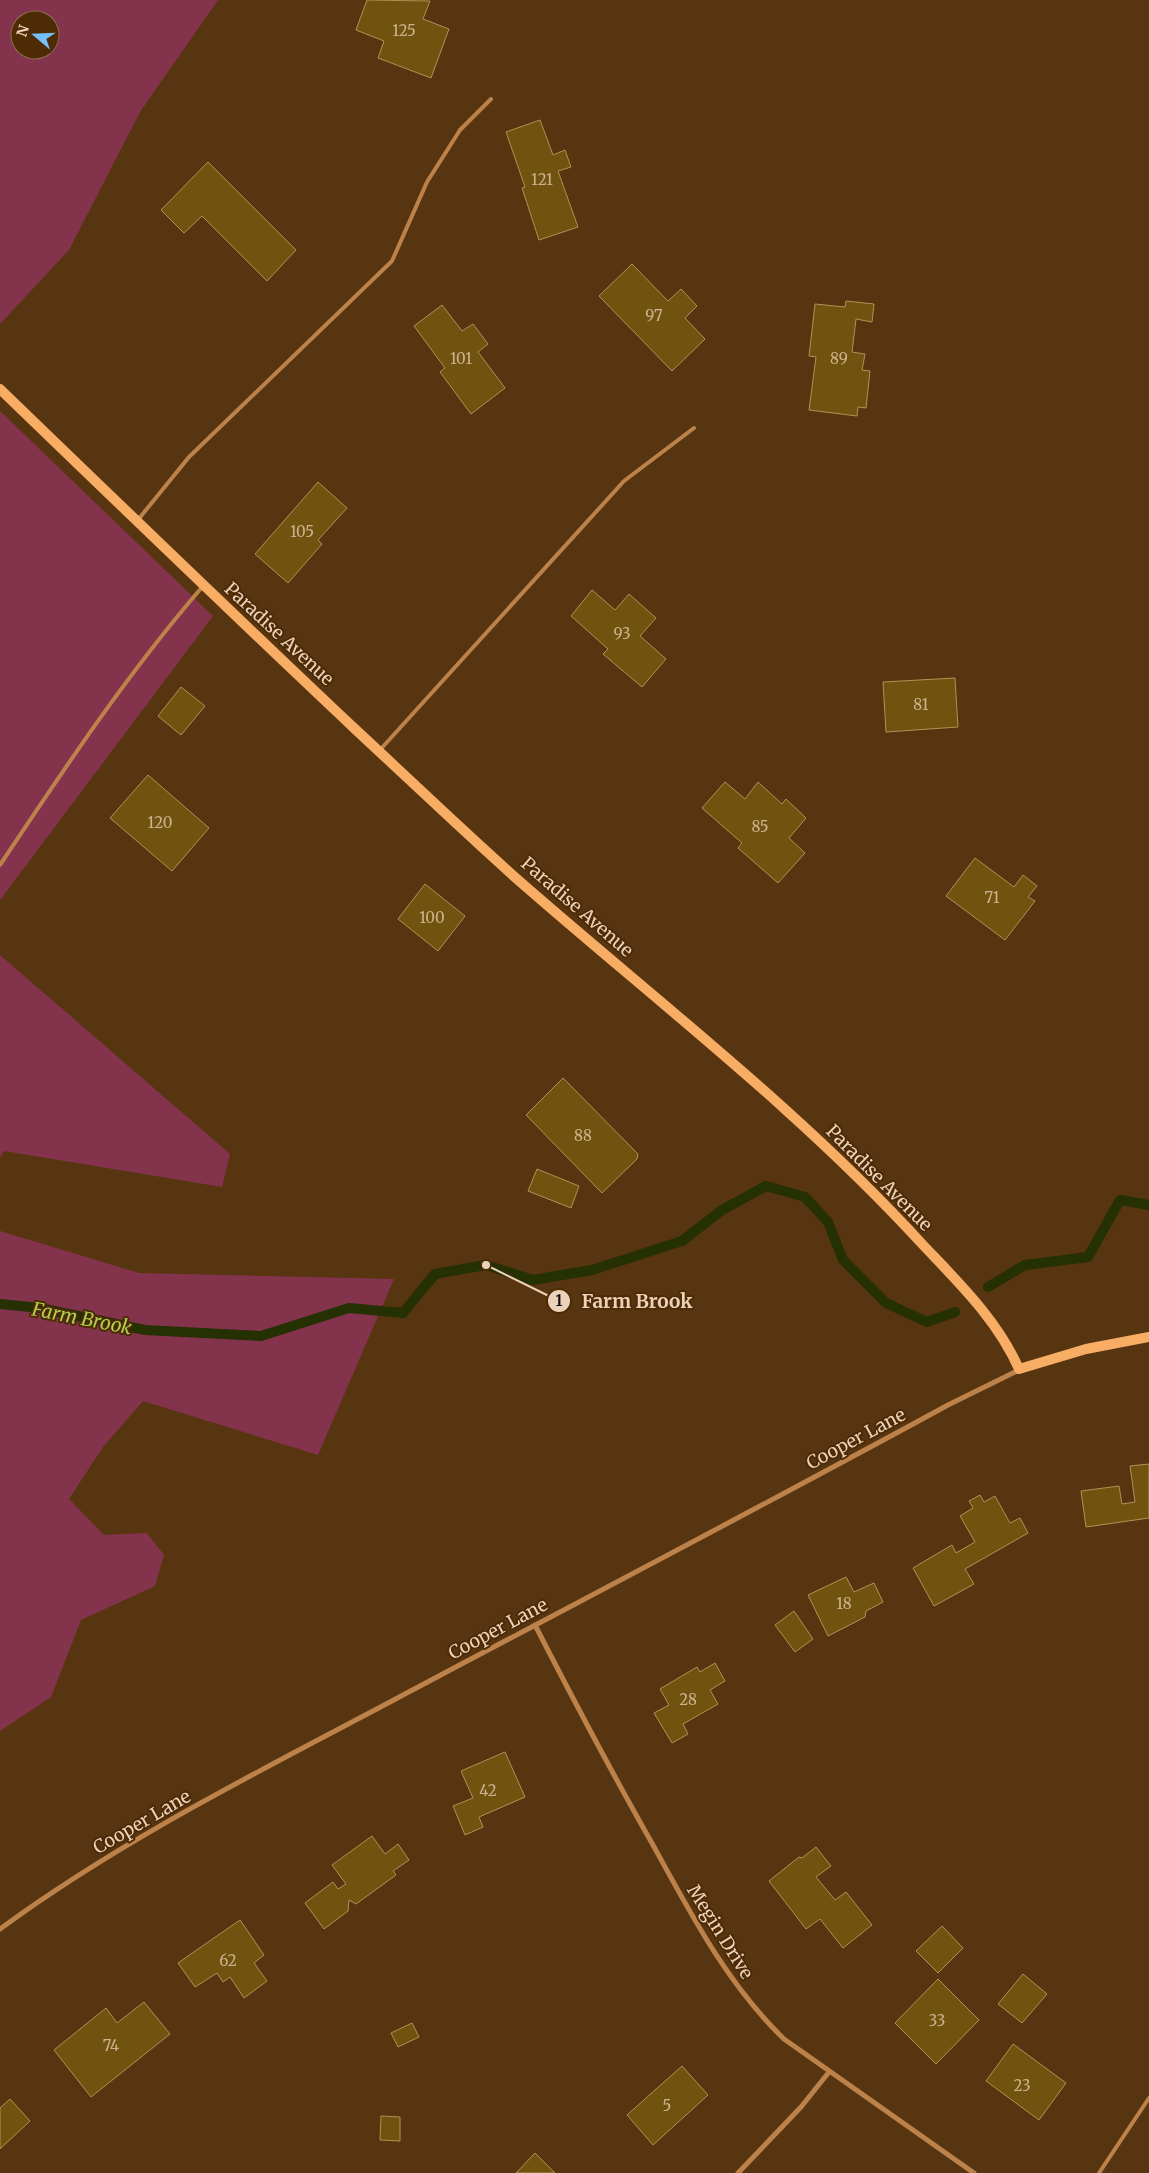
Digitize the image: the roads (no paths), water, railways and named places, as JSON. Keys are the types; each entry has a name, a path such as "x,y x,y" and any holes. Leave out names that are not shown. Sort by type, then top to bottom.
{"street":[{"name":"Paradise Avenue","path":"0,389 379,751 518,879 792,1114 896,1215 998,1329 1010,1348 1019,1369"},
{"path":"1019,1369 1078,1351 1149,1337"},
{"name":"Cooper Lane","path":"0,1930 49,1893 142,1837 272,1765 1019,1369"},
{"name":"Megin Drive","path":"536,1625 589,1730 716,1958 762,2018 784,2039 829,2072 974,2173"},
{"path":"738,2173 801,2107 829,2072"}],"lane":[{"path":"137,521 189,457 392,261 427,182 460,130 491,100"},
{"path":"379,751 624,480 694,428"},
{"path":"0,865 101,714 163,632 204,585"},
{"path":"1100,2173 1149,2098"}],"waterway":[{"name":"Farm Brook","path":"0,1304 40,1308 145,1330 261,1336 349,1308 403,1313 435,1274 486,1265 533,1280 592,1270 682,1241 722,1210 766,1186 805,1197 828,1222 843,1260 886,1303 927,1322 955,1312"},
{"path":"988,1287 1025,1265 1088,1257 1120,1200 1149,1205"}],"place":[{"name":"Farm Brook","path":"486,1265"}]}
